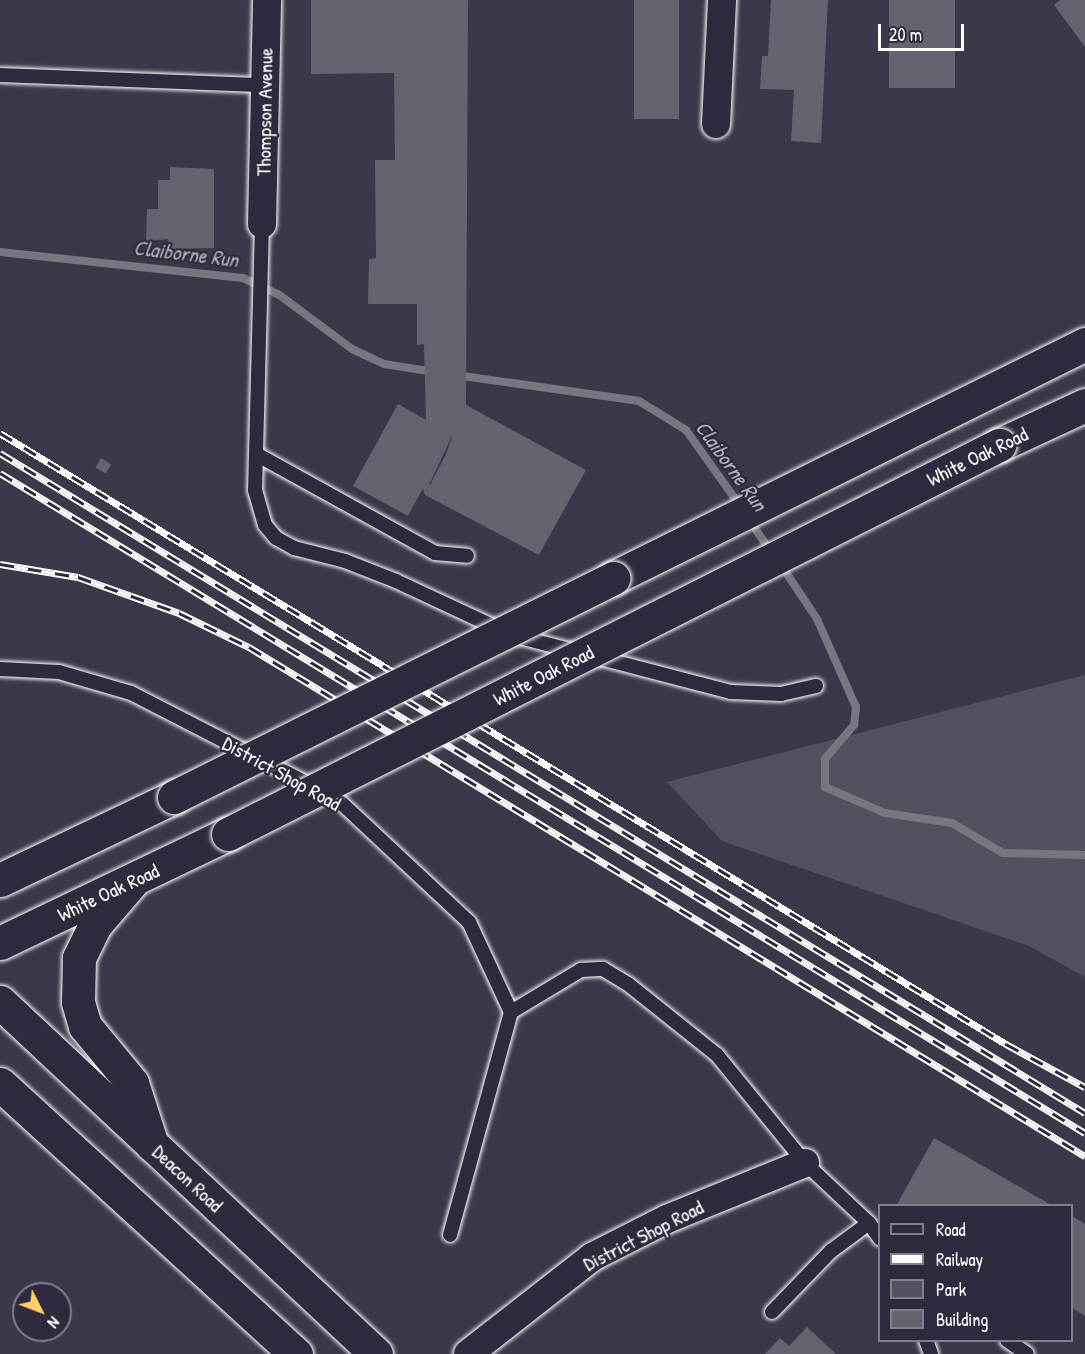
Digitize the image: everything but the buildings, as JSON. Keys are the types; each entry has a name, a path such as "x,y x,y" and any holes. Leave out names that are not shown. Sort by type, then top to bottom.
{"main road":[{"path":"0,880 174,797 1085,344"},
{"name":"White Oak Road","path":"0,943 228,834 999,445 1085,405"},
{"path":"131,882 95,925 79,958 78,1002 85,1026 132,1083 152,1145"},
{"name":"Deacon Road","path":"0,1002 376,1354"},
{"path":"0,1084 296,1354"}],"street":[{"name":"Thompson Avenue","path":"262,224 267,0"},
{"path":"716,124 722,0"},
{"name":"District Shop Road","path":"468,1354 592,1257 667,1219 805,1163"}],"lane":[{"path":"0,75 264,86"},
{"path":"262,224 261,335 256,454 257,506 265,525 294,548 345,561 396,581 523,638 731,692 781,694 816,686"},
{"path":"256,454 435,553 467,556"},
{"name":"District Shop Road","path":"0,669 59,672 132,693 337,799 469,922 511,1012"},
{"path":"450,1235 511,1012 580,970 603,969 667,1015 717,1055 805,1163 869,1223 878,1237"},
{"path":"772,1311 831,1251 869,1223"},
{"path":"1009,1342 1027,1354"}],"green space":[{"path":"1085,675 1085,977 1029,946 722,841 667,782"}],"waterway":[{"name":"Claiborne Run","path":"0,252 243,278 278,294 352,349 384,364 434,372"},
{"name":"Claiborne Run","path":"456,375 639,401 686,430 741,507"},
{"name":"Claiborne Run","path":"748,518 771,552"},
{"name":"Claiborne Run","path":"779,562 817,619 856,707 854,725 825,759 825,787 885,813 952,823 1003,853 1085,855"}],"railway":[{"path":"0,433 1006,1044 1085,1087"},
{"path":"0,453 1085,1113"},
{"path":"0,473 1085,1133"},
{"path":"0,564 78,577 179,613 249,647 1085,1156"}]}
